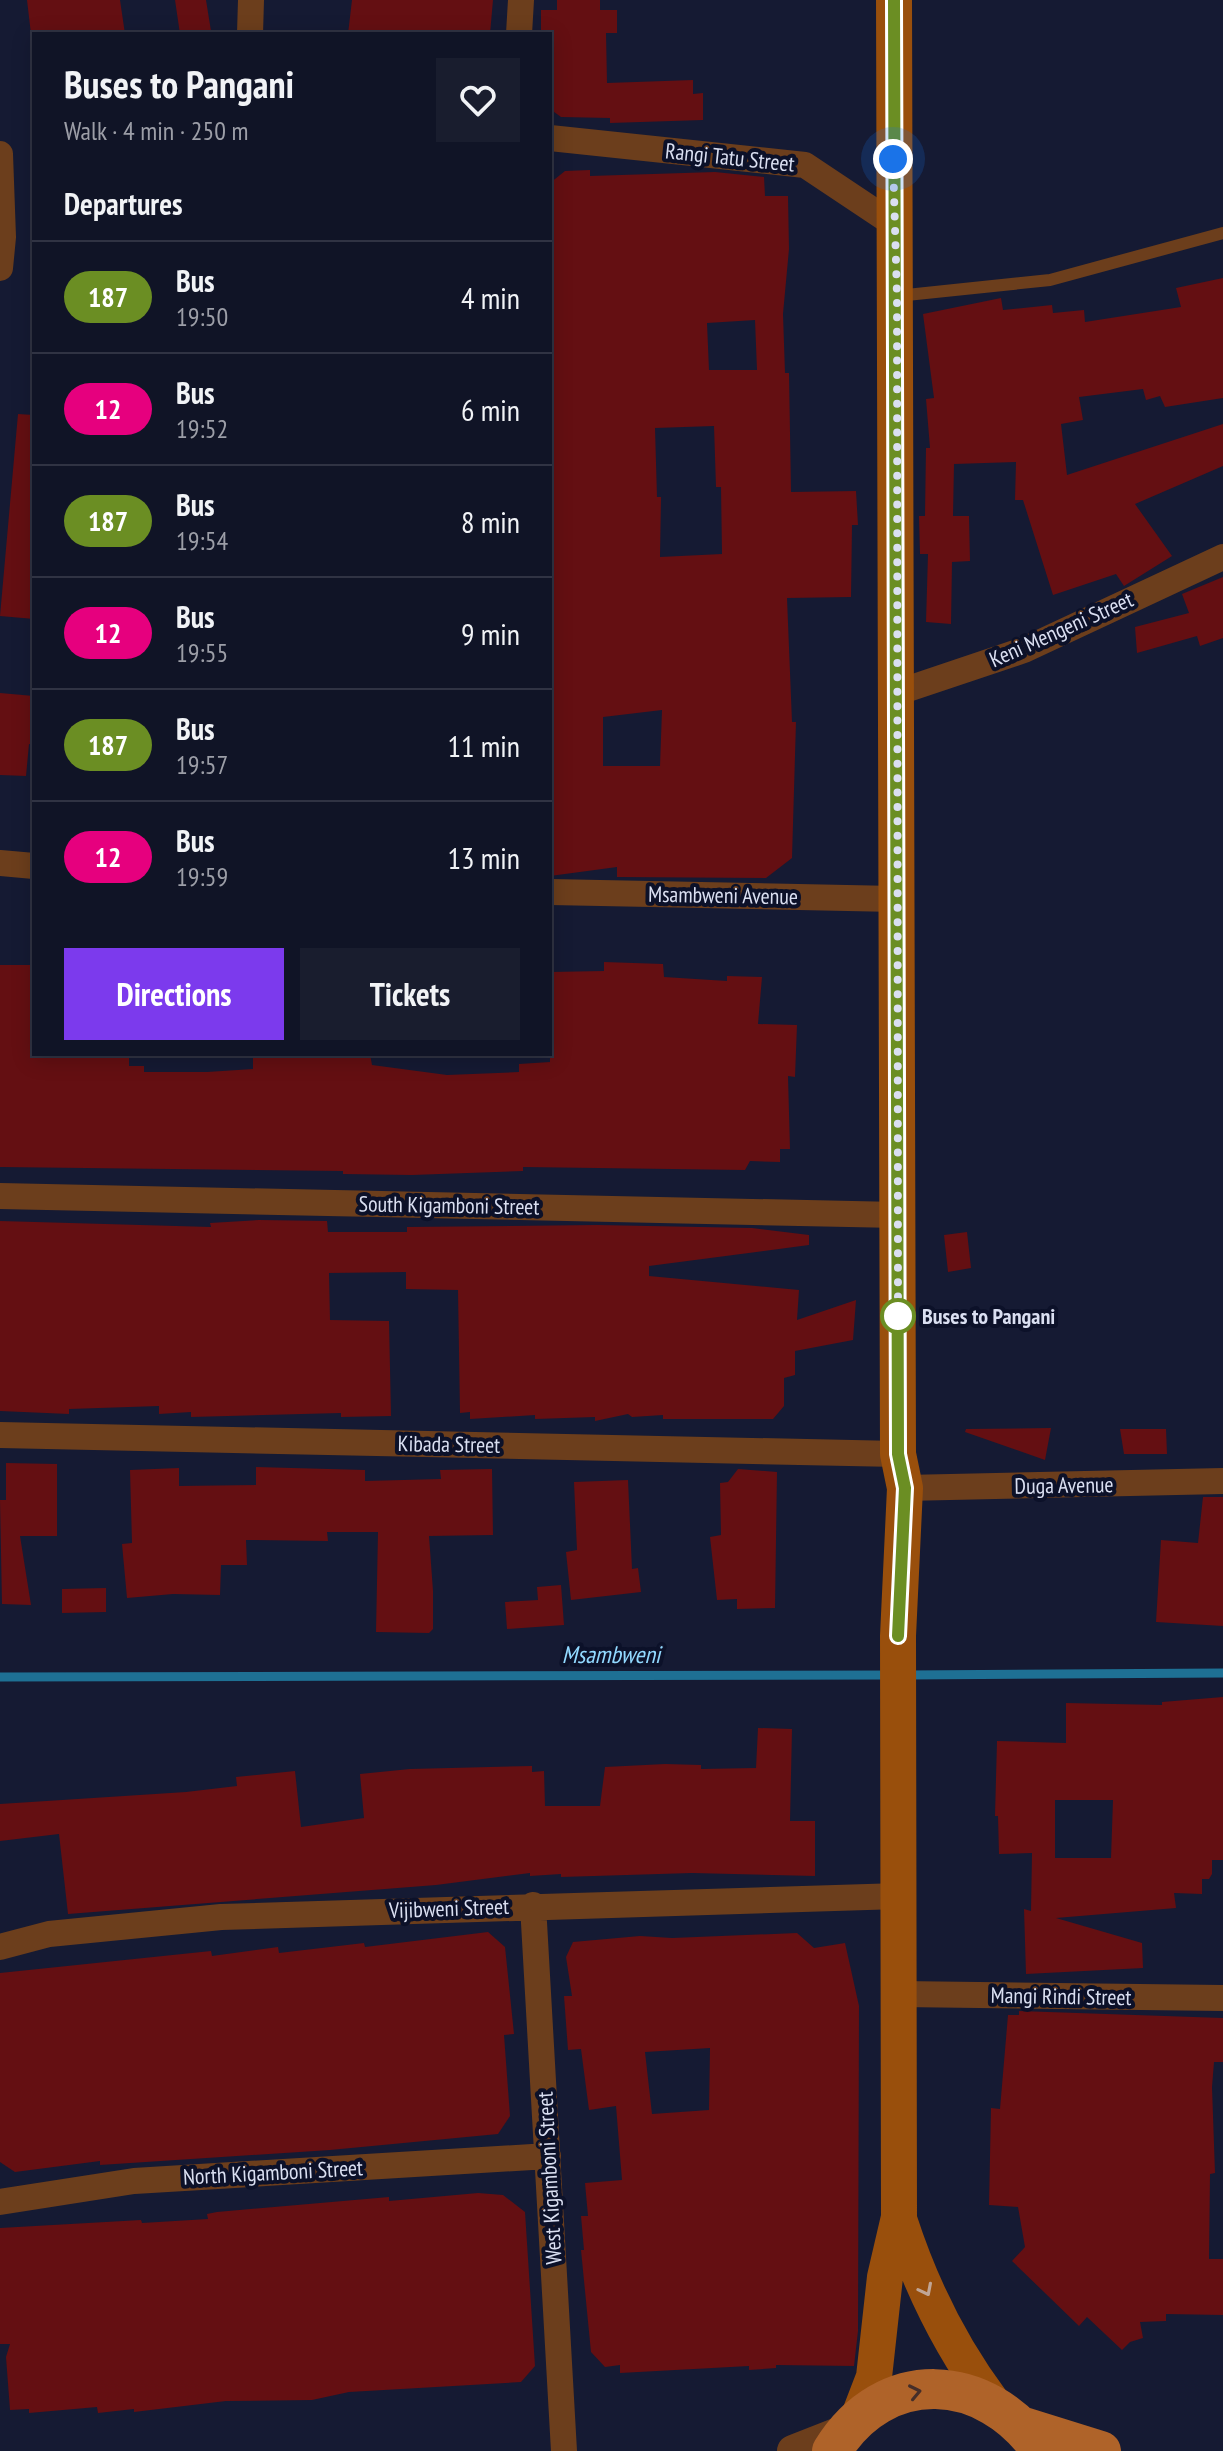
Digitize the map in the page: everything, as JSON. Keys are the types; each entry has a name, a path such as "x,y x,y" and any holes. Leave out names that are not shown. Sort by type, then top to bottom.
{"main road":[{"path":"845,2433 874,2377 885,2277 899,2217 898,1636 905,1488 898,1454 897,296 892,223 894,0"},
{"path":"899,2217 916,2271 970,2373 992,2402 1032,2439 1101,2451"},
{"path":"845,2433 889,2398 923,2389 958,2391 992,2402"}],"street":[{"path":"250,32 251,0"},
{"path":"519,32 521,0"},
{"name":"Rangi Tatu Street","path":"552,138 805,165 892,223"},
{"path":"0,154 3,237 0,268"},
{"name":"Keni Mengeni Street","path":"896,693 1024,650 1223,557"},
{"path":"0,863 32,866"},
{"name":"Msambweni Avenue","path":"552,892 896,899"},
{"name":"South Kigamboni Street","path":"0,1196 898,1215"},
{"name":"Kibada Street","path":"0,1435 898,1454"},
{"name":"Duga Avenue","path":"905,1488 1223,1481"},
{"name":"Vijibweni Street","path":"0,1947 49,1934 221,1917 900,1896"},
{"name":"West Kigamboni Street","path":"533,1905 564,2451"},
{"name":"Mangi Rindi Street","path":"900,1994 1223,1998"},
{"name":"North Kigamboni Street","path":"0,2202 134,2181 548,2156"},
{"path":"793,2451 845,2433"}],"lane":[{"path":"897,296 1050,280 1223,233"}],"building":[{"path":"27,0 120,0 125,32 31,34"},
{"path":"175,0 206,0 211,31 180,32"},
{"path":"352,0 493,0 490,32 348,32"},
{"path":"557,0 600,0 600,10 617,10 617,33 606,33 607,83 693,80 693,94 703,93 703,120 610,123 610,118 561,117 552,110 552,32 541,32 541,10 557,10"},
{"path":"590,170 590,176 715,172 764,177 765,196 788,196 789,249 783,314 785,373 789,373 791,492 856,491 858,525 852,525 851,597 787,598 792,722 796,722 792,858 766,878 617,877 617,867 552,876 552,181 565,171","holes":["755,320 757,370 709,370 707,323","714,426 716,487 721,487 722,554 660,557 661,497 657,497 655,428","662,710 660,766 603,766 603,717"]},
{"path":"1223,278 1223,398 1165,407 1160,396 1146,400 1143,389 1079,397 1083,420 1061,424 1067,475 1223,424 1223,466 1135,504 1172,556 1124,586 1116,574 1053,595 1023,500 1015,500 1016,462 954,464 953,516 969,516 970,561 952,562 951,624 926,622 928,554 920,554 919,516 925,516 926,448 930,448 926,399 934,398 923,314 1001,298 1003,310 1052,305 1053,313 1084,310 1085,322 1181,307 1176,288"},
{"path":"18,414 32,415 32,619 0,616"},
{"path":"1223,577 1223,638 1200,646 1197,636 1137,653 1135,627 1189,613 1182,594"},
{"path":"0,693 32,696 32,745 29,744 26,776 0,775"},
{"path":"604,962 663,964 664,977 727,981 727,976 762,977 758,1024 797,1025 795,1077 788,1076 790,1149 780,1149 780,1162 750,1161 745,1170 523,1167 523,1171 412,1175 343,1174 343,1171 0,1167 0,965 32,965 32,1056 129,1056 129,1066 144,1066 144,1072 253,1069 253,1056 370,1056 372,1065 447,1075 519,1072 519,1064 550,1062 552,1056 552,972 604,971"},
{"path":"0,1221 211,1227 210,1223 327,1221 328,1232 407,1232 407,1227 597,1225 752,1228 809,1235 809,1245 649,1266 649,1276 799,1290 797,1320 856,1300 853,1340 795,1351 795,1375 784,1378 784,1406 773,1419 663,1419 663,1415 632,1417 628,1414 595,1421 595,1417 535,1419 535,1415 470,1419 470,1412 460,1413 458,1290 406,1289 406,1272 329,1273 330,1320 389,1321 391,1416 341,1417 341,1413 191,1417 191,1412 159,1414 159,1406 69,1409 69,1414 0,1411"},
{"path":"967,1232 971,1268 948,1272 944,1235"},
{"path":"1051,1428 1045,1460 965,1432 966,1429"},
{"path":"1120,1429 1166,1429 1167,1454 1124,1454"},
{"path":"6,1463 57,1464 57,1536 20,1536 31,1605 2,1604 0,1500 6,1500"},
{"path":"256,1467 365,1470 365,1481 441,1479 440,1470 492,1469 493,1535 429,1536 433,1629 429,1633 376,1632 378,1532 327,1532 328,1541 246,1540 247,1565 221,1565 220,1595 173,1594 127,1598 122,1544 132,1543 130,1470 179,1468 179,1486 256,1485"},
{"path":"738,1469 777,1472 775,1608 737,1609 737,1599 717,1600 710,1537 721,1535 720,1483 728,1482"},
{"path":"628,1480 632,1569 638,1568 641,1592 571,1600 566,1552 577,1550 574,1482"},
{"path":"1203,1497 1223,1497 1223,1626 1156,1622 1161,1540 1198,1543"},
{"path":"561,1585 564,1625 507,1629 505,1602 538,1600 537,1587"},
{"path":"106,1588 106,1612 62,1613 62,1589"},
{"path":"1223,1697 1223,1860 1212,1860 1212,1874 1209,1879 1202,1879 1202,1894 1174,1893 1176,1908 1056,1918 1142,1943 1143,1968 1026,1974 1024,1909 1031,1911 1032,1853 999,1854 998,1816 995,1816 997,1741 1066,1743 1066,1703 1162,1705 1162,1702","holes":["1055,1800 1113,1800 1111,1858 1055,1858"]},
{"path":"758,1728 792,1729 790,1821 815,1821 815,1876 692,1873 561,1877 561,1874 530,1876 530,1873 436,1885 68,1914 59,1834 0,1841 0,1804 186,1792 237,1786 236,1777 295,1771 301,1827 364,1818 360,1774 410,1769 532,1766 532,1772 544,1771 545,1806 600,1806 605,1767 665,1764 701,1765 701,1769 756,1768"},
{"path":"488,1932 505,1947 514,2034 504,2035 510,2116 498,2134 330,2150 100,2165 100,2161 15,2172 0,2162 0,1973 211,1951 212,1956 278,1947 279,1953 364,1943 365,1947"},
{"path":"797,1933 814,1948 845,1943 859,2006 858,2331 854,2366 776,2365 776,2368 749,2370 749,2366 620,2373 620,2365 605,2367 591,2352 581,2250 584,2250 581,2216 588,2216 585,2183 622,2180 616,2106 589,2110 581,2049 568,2050 564,1996 572,1996 566,1957 573,1942 640,1936 672,1938","holes":["710,2048 709,2110 652,2114 645,2052"]},
{"path":"1019,2011 1223,2018 1223,2062 1214,2062 1212,2087 1215,2173 1210,2174 1209,2259 1223,2259 1223,2315 1166,2314 1166,2321 1140,2322 1143,2338 1130,2342 1122,2350 1087,2317 1079,2326 1012,2261 1025,2247 1018,2207 989,2205 991,2108 1000,2109 1008,2015 1019,2015"},
{"path":"478,2193 503,2195 525,2212 535,2366 521,2382 349,2392 312,2400 226,2401 134,2412 134,2409 98,2413 97,2407 29,2413 29,2409 10,2410 6,2357 10,2344 0,2344 0,2228 208,2219 207,2214 217,2212 389,2197 389,2201"}],"waterway":[{"name":"Msambweni","path":"907,1675 1223,1673"},
{"name":"Msambweni","path":"0,1677 892,1675"}],"bus line":[{"name":"187","path":"894,0 892,223 897,296 898,1454 905,1488 898,1636"}],"place":[{"name":"Buses to Pangani","path":"898,1316"}],"route":[{"path":"893,159 892,223 897,296 898,1316"}]}
